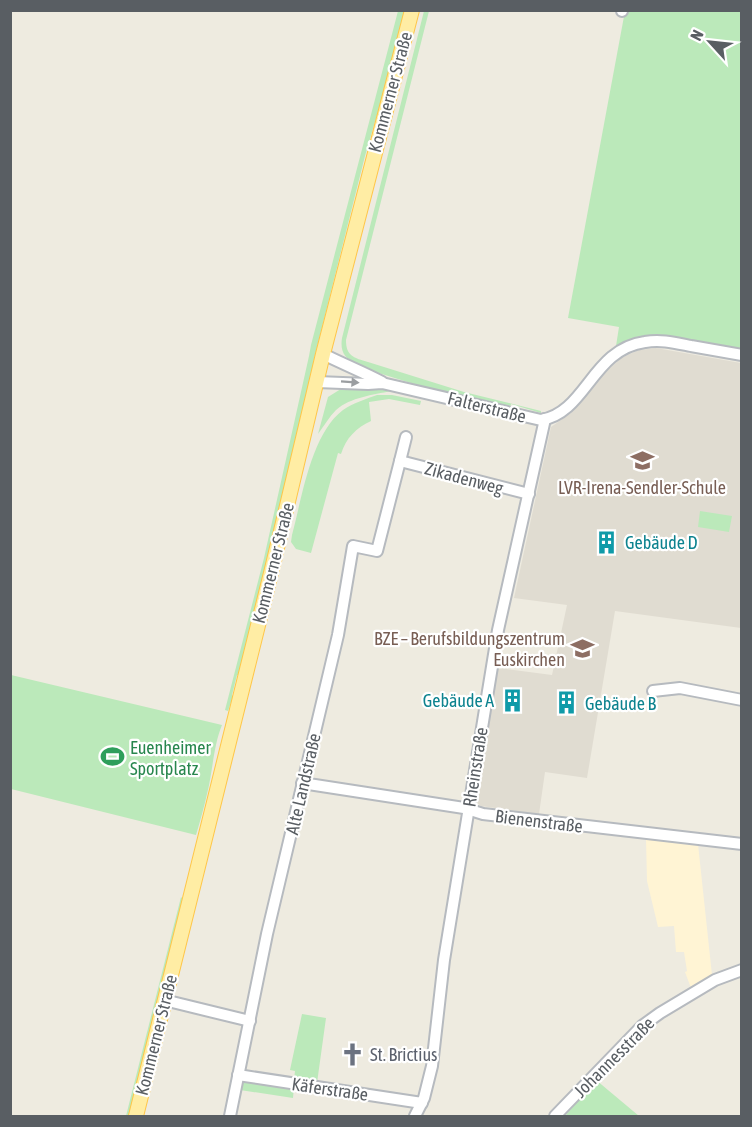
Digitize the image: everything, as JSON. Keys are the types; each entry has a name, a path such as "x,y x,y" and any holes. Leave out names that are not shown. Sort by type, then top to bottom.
{"main road":[{"name":"Kommerner Straße","path":"136,1116 323,354 412,10"}],"street":[{"name":"Falterstraße","path":"323,354 382,383 529,418 545,419 557,415 566,408 612,356 635,344 652,341 670,342 741,355"},
{"name":"Falterstraße","path":"317,382 382,383"},
{"name":"Rheinstraße","path":"416,1116 432,1066 444,960 498,630 545,419"},
{"name":"Zikadenweg","path":"352,546 377,551 406,437"},
{"name":"Zikadenweg","path":"400,461 529,494"},
{"name":"Alte Landstraße","path":"230,1116 267,934 338,635 352,546"},
{"path":"653,691 680,688 741,700"},
{"name":"Bienenstraße","path":"303,783 464,808 492,815 741,844"},
{"name":"Johannesstraße","path":"555,1116 642,1026 715,980 741,970"},
{"path":"164,1000 250,1021"},
{"name":"Käferstraße","path":"238,1075 422,1103"}],"shaded area":[{"path":"656,348 741,363 741,628 615,611 587,778 545,772 539,814 481,806 477,803 477,796 498,668 552,675 567,605 514,598 551,427 571,413 621,358 639,350"},
{"path":"646,839 698,844 712,975 691,988 685,972 687,971 684,952 676,952 674,926 658,927 647,881"}],"green space":[{"path":"398,11 405,11 365,156 315,355 240,675 237,675 228,711 225,710 264,558 311,345"},
{"path":"424,11 429,11 346,340 347,350 355,358 363,361 464,392 541,411 541,413 511,404 510,408 414,384 356,366 357,363 346,357 342,351 342,338"},
{"path":"625,11 741,11 741,350 661,336 643,337 616,346 619,327 568,318"},
{"path":"344,387 391,391 348,402 333,413 318,434 328,397"},
{"path":"377,395 392,395 421,401 420,405 389,399 369,402 371,421 352,434 341,454 338,453 311,553 296,549 291,542 292,535 309,468 323,434 343,410"},
{"path":"700,511 732,516 729,532 698,527"},
{"name":"Euenheimer Sportplatz","path":"11,675 222,725 196,835 11,789"},
{"path":"181,897 183,899 130,1116 126,1116"},
{"path":"302,1014 326,1018 317,1083 294,1080 295,1071 290,1070"},
{"path":"596,1080 639,1116 565,1116"},
{"path":"242,1081 294,1087 293,1098 240,1090"}],"place":[{"name":"LVR-Irena-Sendler-Schule","path":"642,461"},
{"name":"Gebäude D","path":"607,542"},
{"name":"BZE – Berufsbildungszentrum Euskirchen","path":"583,648"},
{"name":"Gebäude A","path":"512,700"},
{"name":"Gebäude B","path":"567,703"},
{"name":"Euenheimer Sportplatz","path":"112,757"},
{"name":"St. Brictius","path":"352,1054"}]}
